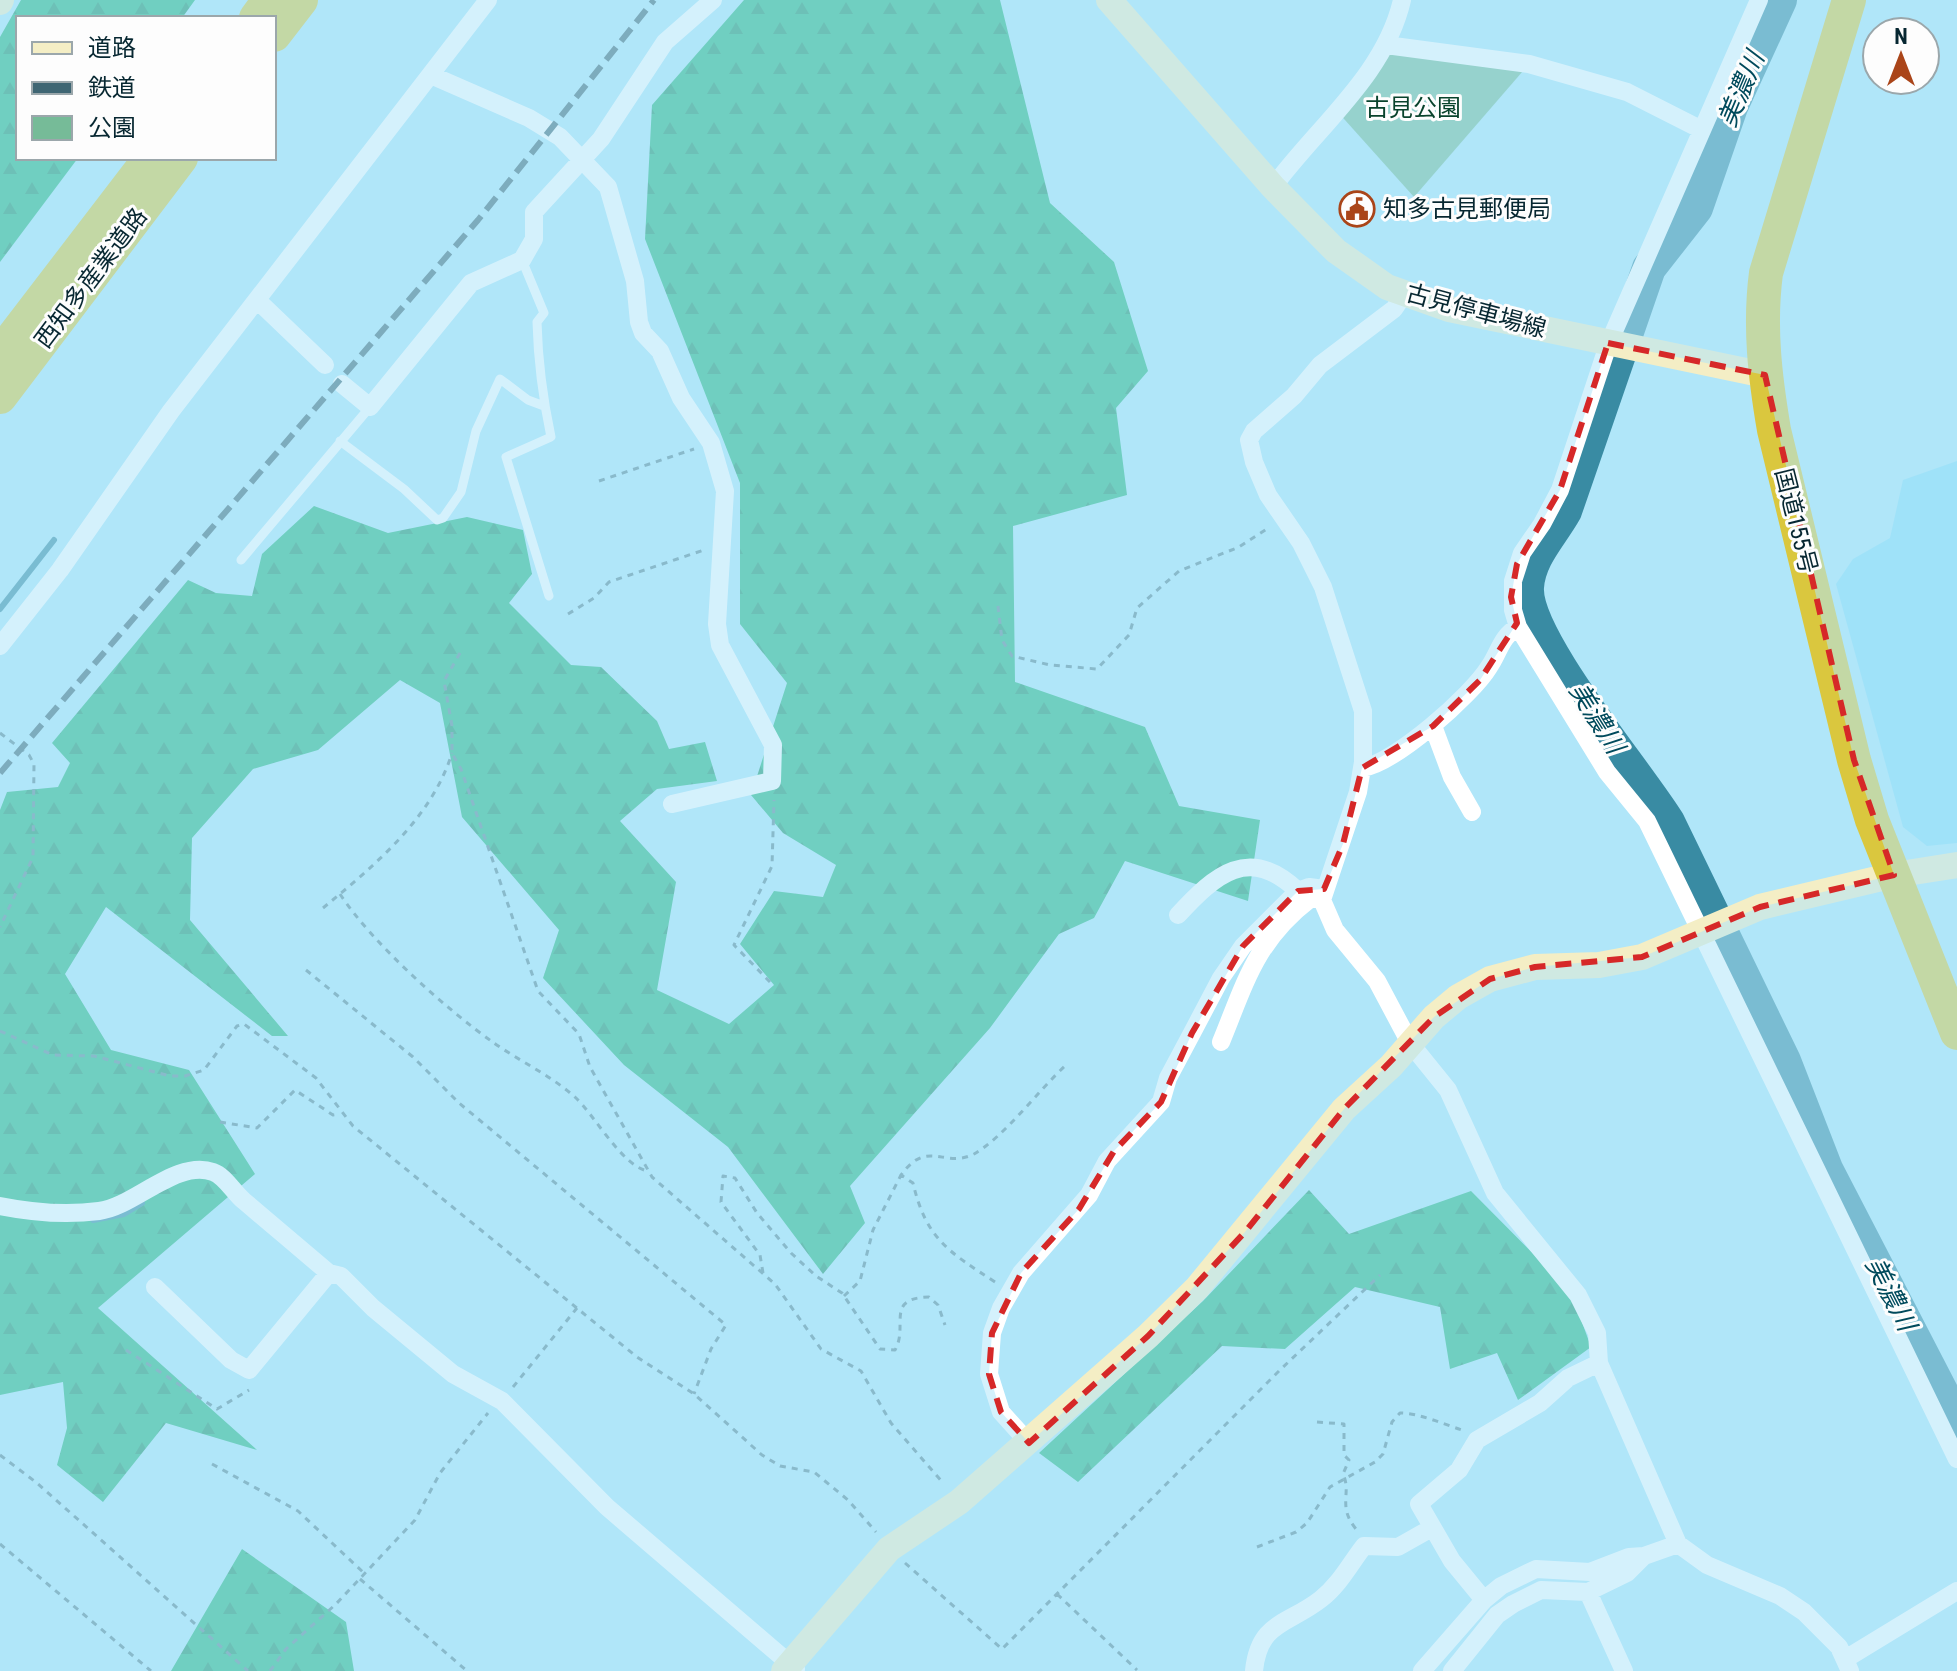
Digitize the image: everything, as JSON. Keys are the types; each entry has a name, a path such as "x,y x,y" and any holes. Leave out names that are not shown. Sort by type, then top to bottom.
{"highway":[{"path":"276,32 301,0"},
{"name":"国道155号","path":"1849,0 1766,273 1762,303 1765,375 1774,430 1854,760 1872,820 1947,995 1957,1033"},
{"name":"西知多産業道路","path":"0,354 148,160"},
{"name":"西知多産業道路","path":"0,397 179,160"}],"street":[{"path":"0,646 60,570 171,411 433,76 488,0"},
{"path":"342,384 370,407 471,283 522,260 534,239 534,212 582,162 665,42 713,0"},
{"name":"古見停車場線","path":"1109,0 1273,187 1336,251 1387,287 1449,309 1765,375"},
{"path":"1273,187 1356,87 1386,45 1402,0"},
{"path":"1759,0 1607,344 1560,490 1517,564 1511,597 1518,627 1607,772 1647,821 1957,1459"},
{"path":"1386,45 1529,64 1627,92 1700,129"},
{"path":"433,76 529,118 560,137 608,187 635,281 635,304 643,333 660,351 681,398 711,443 725,491 717,624 720,645 773,745 772,781 672,804"},
{"path":"1405,293 1394,309 1320,365 1294,396 1254,431 1249,440 1254,462 1268,495 1323,587 1363,711 1362,768 1343,844 1323,894 1335,930 1377,981 1410,1043 1448,1090 1495,1193 1578,1295 1597,1333 1599,1363 1678,1544 1707,1565 1780,1596 1804,1612 1832,1638 1848,1664 1957,1591"},
{"path":"257,300 325,365"},
{"path":"1362,768 1379,762 1433,726 1480,680 1505,637 1518,627"},
{"path":"1433,726 1452,777 1472,812"},
{"path":"0,1206 45,1211 99,1211 122,1205 158,1183 189,1173 215,1172 329,1273 341,1276 373,1308 453,1374 501,1400 607,1507 791,1668 889,1549 959,1502 1029,1443 1197,1288 1344,1109 1458,997 1490,979 1535,967 1599,965 1642,957 1760,907 1894,875 1957,865"},
{"path":"1178,915 1209,881 1230,870 1263,869 1279,876 1298,891"},
{"path":"1029,1443 1001,1412 989,1374 992,1333 1010,1292 1037,1252 1089,1195 1107,1161 1161,1102 1168,1078 1221,978 1243,946 1298,891 1309,887 1323,894"},
{"path":"1221,1042 1247,977 1272,932 1311,898 1323,894"},
{"path":"155,1287 231,1360 249,1370 329,1273"},
{"path":"1484,1600 1469,1586 1430,1529 1419,1504 1459,1470 1481,1438 1540,1403 1568,1378 1599,1363"},
{"path":"1254,1671 1260,1642 1270,1630 1322,1599 1348,1573 1362,1549 1398,1547 1430,1529"},
{"path":"1422,1671 1484,1600 1501,1586 1536,1569 1590,1572 1629,1557 1644,1556 1678,1544"},
{"path":"1452,1671 1497,1615 1513,1604 1541,1590 1588,1592 1627,1573 1644,1556"},
{"path":"1588,1592 1624,1671"}],"lane":[{"path":"522,260 544,313 537,322 544,406 551,437 506,457 549,596"},
{"path":"340,441 404,489 437,520 443,518 461,492 476,431 500,379 528,400 544,406"},
{"path":"241,560 370,407"}],"path":[{"path":"599,481 711,443"},
{"path":"998,606 1002,640 1012,656 1050,665 1097,669 1129,635 1137,608 1179,571 1239,547 1284,518"},
{"path":"568,614 594,598 609,582 721,546"},
{"path":"323,908 390,849 419,813 446,771 452,753 452,726 444,681 460,653"},
{"path":"0,733 29,755 34,764 33,857 0,927"},
{"path":"452,753 461,769 538,991 579,1034 590,1067 648,1171"},
{"path":"770,982 734,945 772,866 775,814 772,781"},
{"path":"340,894 354,914 408,970 491,1040 576,1098 627,1157 648,1171 681,1205 763,1273 785,1295 812,1340 861,1371 891,1423 959,1502"},
{"path":"306,970 413,1057 459,1103 726,1325 711,1349 694,1394"},
{"path":"0,1031 53,1055 94,1056 170,1076 185,1076 204,1070 237,1026 244,1024 316,1078 341,1114 637,1357 694,1394 762,1455 780,1466 814,1472 848,1500 889,1549 1002,1649 1280,1370 1380,1275"},
{"path":"844,1296 860,1281 873,1230 901,1175 914,1159 923,1154 970,1156 990,1143 1065,1066"},
{"path":"220,1122 257,1128 295,1090 333,1115 341,1114"},
{"path":"901,1175 913,1183 921,1217 944,1242 950,1254 1010,1292"},
{"path":"763,1273 760,1255 721,1202 723,1176 735,1178 757,1213 791,1253 844,1296 874,1343 886,1352 895,1350 899,1344 900,1315 904,1304 913,1298 929,1297 938,1305 945,1325"},
{"path":"270,1671 286,1649 365,1574 415,1520 440,1473 577,1308"},
{"path":"126,1350 163,1376 197,1393 217,1409 254,1387 249,1370"},
{"path":"1257,1547 1282,1539 1307,1523 1325,1493 1343,1477 1375,1462 1383,1454 1392,1422 1400,1413 1412,1413 1481,1438"},
{"path":"1317,1422 1344,1424 1344,1455 1349,1460 1343,1477"},
{"path":"0,1455 37,1483 248,1671"},
{"path":"212,1464 298,1511 365,1574"},
{"path":"1343,1477 1347,1481 1344,1509 1368,1547"},
{"path":"0,1544 151,1671"},
{"path":"360,1579 467,1671"},
{"path":"1057,1594 1137,1670"}],"highlighted area":[{"path":"1608,343 1765,375 1854,760 1894,875 1760,907 1642,957 1535,967 1490,979 1434,1017 1344,1109 1245,1232 1148,1336 1029,1443 1001,1412 989,1374 992,1333 1021,1273 1079,1209 1114,1151 1161,1102 1192,1033 1243,946 1298,891 1324,889 1343,844 1362,768 1433,726 1480,680 1517,623 1511,597 1517,564 1560,490"}],"shaded area":[{"path":"1957,461 1957,843 1927,846 1903,827 1836,584 1853,559 1890,538 1903,480"}],"green space":[{"path":"21,0 195,0 183,16 16,16 16,160 76,160 0,262 0,37"},
{"path":"744,0 1000,0 1050,203 1114,262 1148,371 1116,408 1127,495 1013,526 1015,682 1145,727 1179,806 1260,820 1248,901 1125,861 1094,918 1059,934 990,1028 850,1186 865,1223 823,1274 728,1147 624,1065 543,978 559,930 462,817 440,703 400,680 318,750 253,769 192,838 190,920 288,1036 272,1036 106,907 65,974 111,1050 189,1070 255,1174 98,1308 257,1450 166,1423 103,1502 57,1465 67,1428 63,1382 0,1395 0,810 7,792 58,787 70,763 52,743 188,580 216,593 252,596 262,554 314,506 388,533 467,517 523,530 532,574 509,603 571,665 601,667 657,721 669,749 705,742 717,781 657,789 620,821 676,882 657,990 729,1024 774,985 740,944 774,891 823,897 836,865 783,833 751,795 787,683 740,624 740,483 645,239 652,105"},
{"name":"古見公園","path":"1386,45 1529,64 1414,197 1336,110"},
{"path":"1309,1190 1349,1234 1471,1191 1571,1292 1591,1347 1518,1400 1497,1353 1450,1369 1440,1307 1355,1287 1285,1349 1222,1346 1078,1482 1039,1453 1203,1301"},
{"path":"242,1549 346,1622 354,1671 171,1671"}],"waterway":[{"name":"美濃川","path":"1780,0 1731,107 1696,208 1649,268 1565,511 1536,556 1527,587 1531,610 1562,671 1668,822 1784,1061 1826,1169 1957,1422"},
{"path":"0,609 54,540"},
{"path":"93,1220 124,1214 142,1203"}],"railway":[{"path":"0,773 478,220 654,0"}],"place":[{"name":"知多古見郵便局","path":"1357,209"}]}
